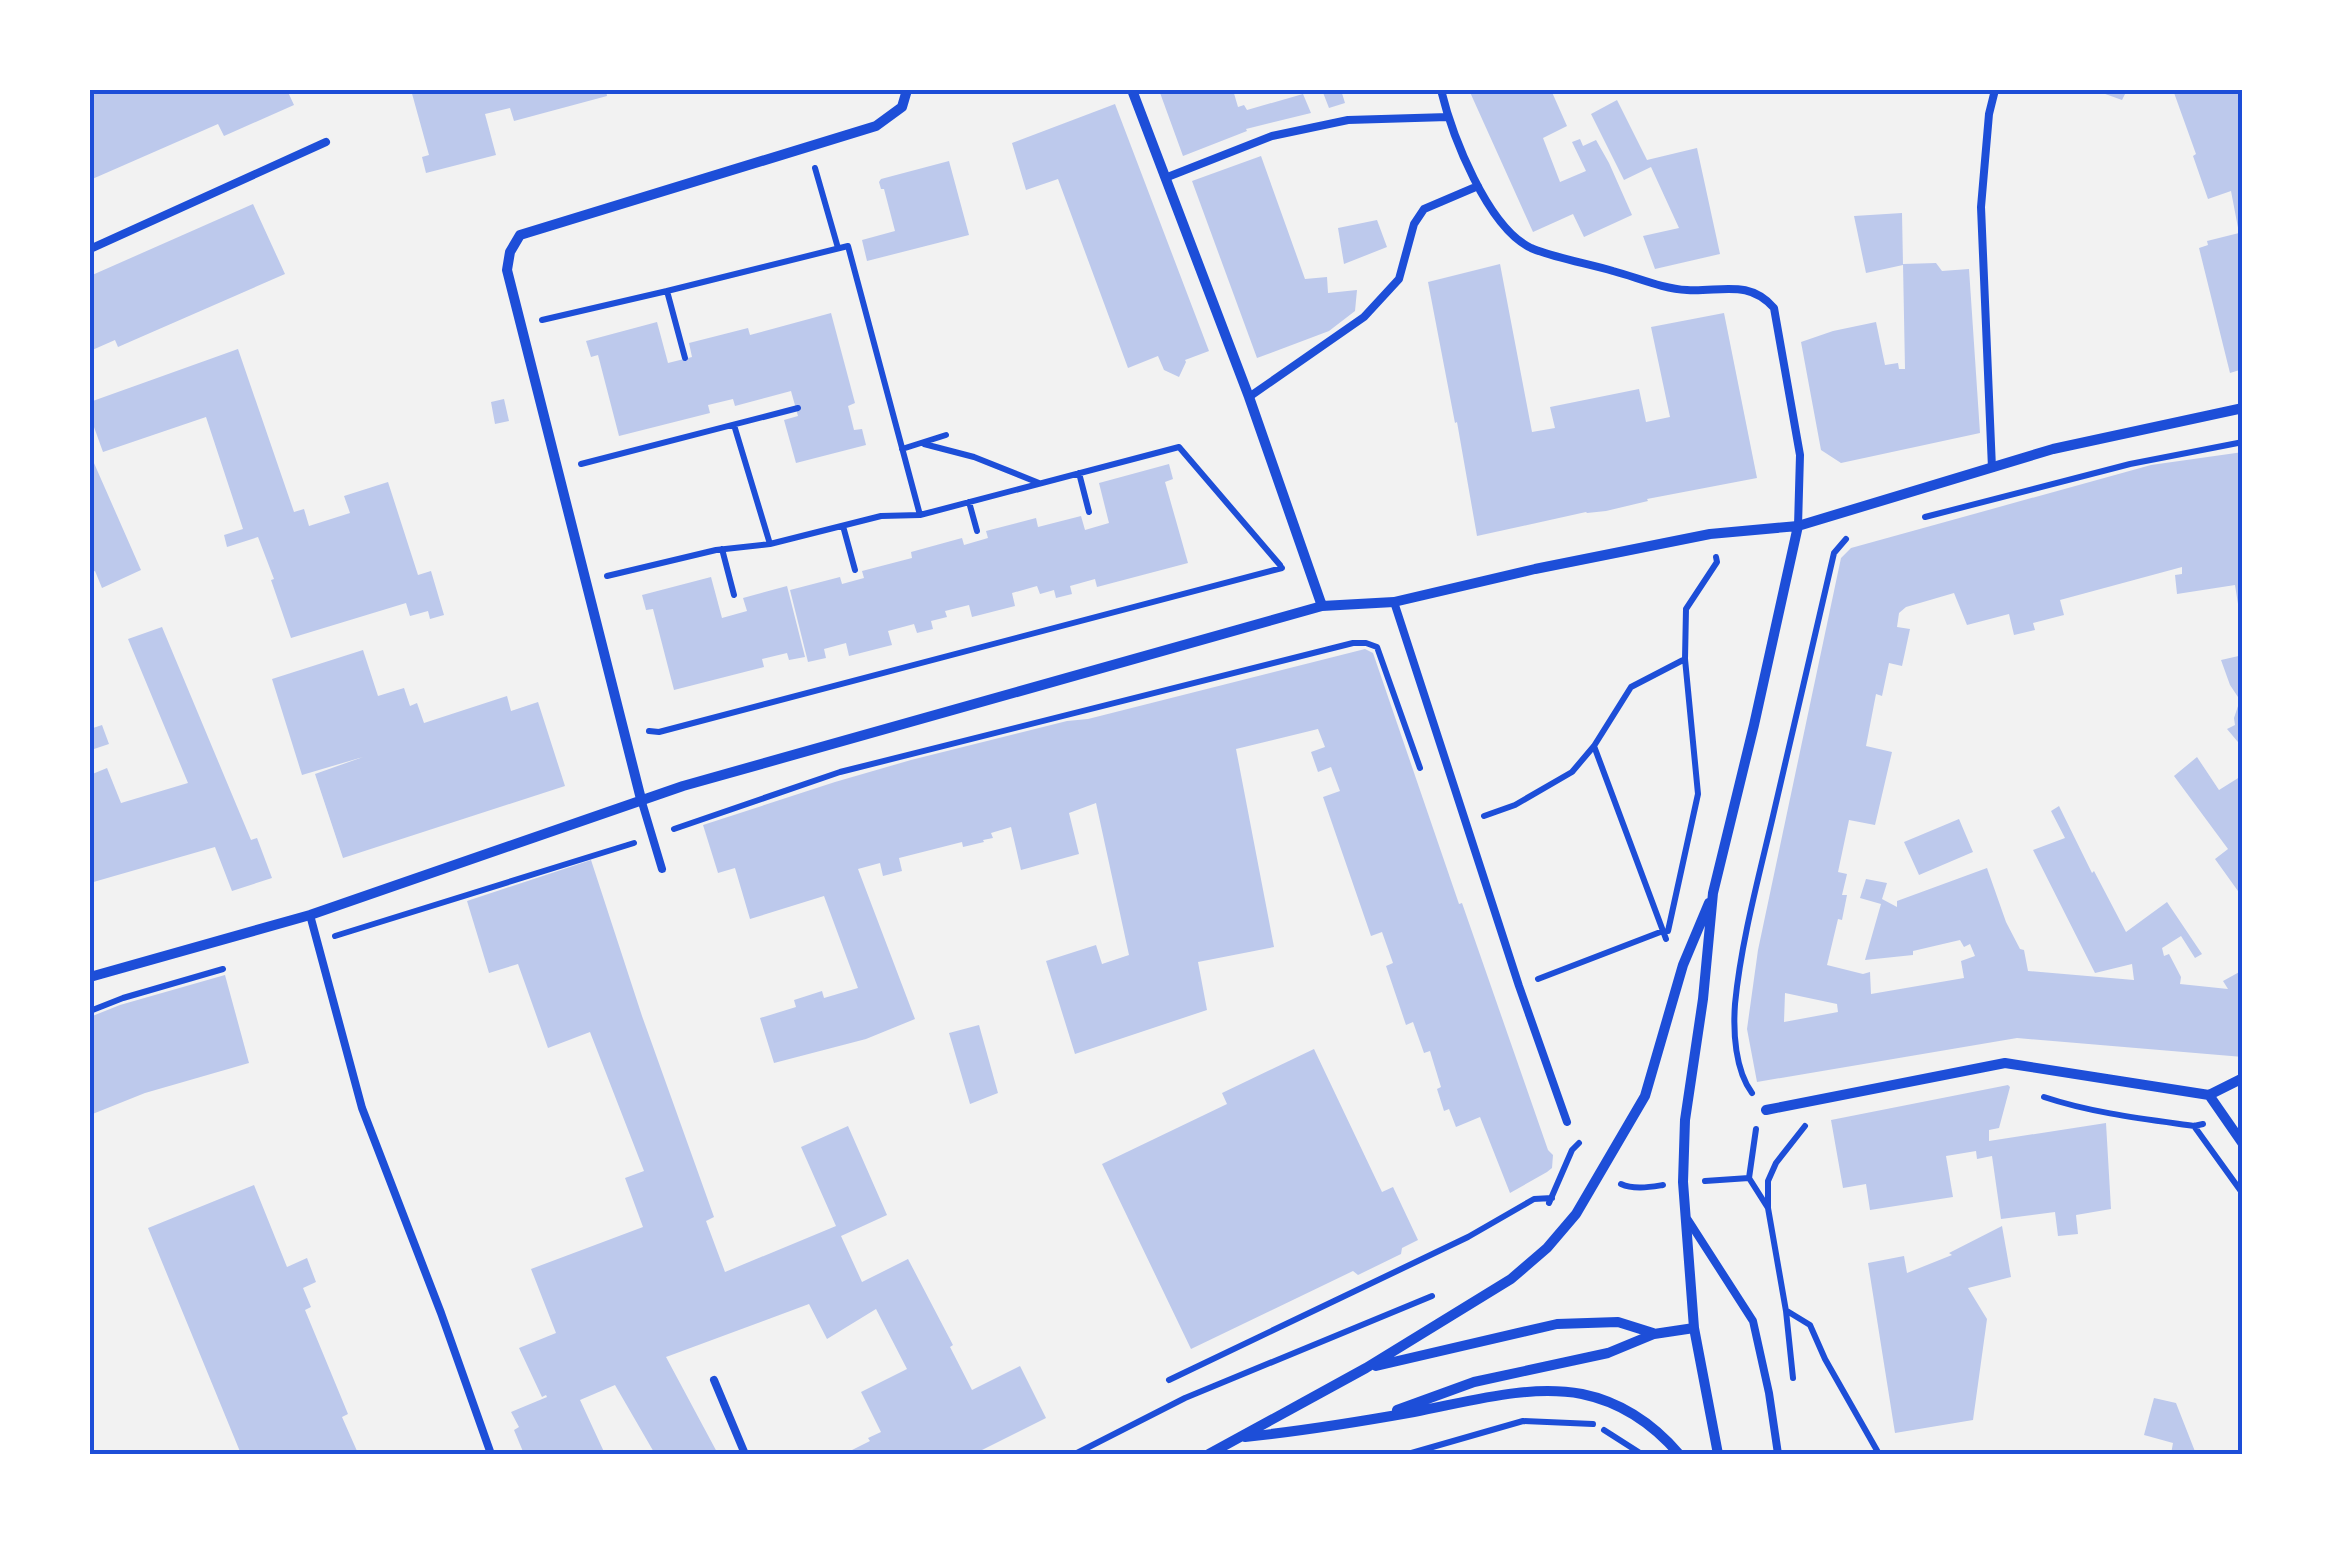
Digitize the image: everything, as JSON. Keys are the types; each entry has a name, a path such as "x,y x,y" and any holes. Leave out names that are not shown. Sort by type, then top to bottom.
{"street":[{"path":"641,799 507,270 510,252 520,234 876,126 902,107 907,90"},
{"path":"1132,90 1249,397 1322,606"},
{"path":"90,977 310,915 641,799 1322,606 1394,602 1710,534 1798,526 2053,450 2243,408"},
{"path":"1718,1454 1694,1328 1683,1182 1685,1120 1703,999 1713,893 1798,526"},
{"path":"1209,1454 1366,1368 1511,1279 1547,1248 1576,1214 1645,1096 1683,965 1713,893"},
{"path":"1766,1110 2005,1062 2209,1095 2243,1078"},
{"path":"2209,1095 2243,1144"},
{"path":"1366,1368 1556,1324 1618,1322 1654,1334"},
{"path":"1363,1422 1474,1382 1608,1353 1654,1334 1694,1328"},
{"path":"1240,1438 1363,1422 1513,1394 1580,1394 1630,1411 1680,1454"}],"lane":[{"path":"1442,90 1448,117 1478,186 1502,225 1530,248 1683,290 1750,290 1774,308 1800,455 1798,526"},
{"path":"1992,468 1981,207 1994,90"},
{"path":"1165,178 1272,136 1348,120 1448,117"},
{"path":"90,248 326,142"},
{"path":"1249,397 1364,317 1399,279 1414,224 1424,210 1478,186"},
{"path":"1394,602 1567,1122"},
{"path":"641,799 662,869"},
{"path":"310,915 362,1108 492,1454"},
{"path":"1685,1215 1752,1321 1778,1454"},
{"path":"714,1380 745,1454"}],"path":[{"path":"809,146 838,248"},
{"path":"542,320 848,246 920,514"},
{"path":"668,291 685,358"},
{"path":"580,464 798,408"},
{"path":"734,425 770,544"},
{"path":"902,450 946,435"},
{"path":"1913,520 2130,464 2243,442"},
{"path":"924,444 974,457 1040,483"},
{"path":"586,582 722,550 770,544 881,516 920,514 1178,448 1282,568 658,732 650,732 645,726"},
{"path":"1078,473 1090,512"},
{"path":"968,502 977,531"},
{"path":"842,526 856,570"},
{"path":"1768,1208 1749,1178 1754,1133 1766,1110 1748,1086 1738,1060 1735,1007 1764,852 1834,553 1845,540 1858,534"},
{"path":"722,550 734,595"},
{"path":"1661,956 1698,794 1686,659 1686,609 1717,562"},
{"path":"652,837 840,772 1353,643 1377,647 1423,778"},
{"path":"1467,822 1515,805 1572,772 1594,746 1631,687 1686,659"},
{"path":"1594,746 1664,935"},
{"path":"317,942 606,851"},
{"path":"1519,986 1664,935"},
{"path":"90,1011 228,968"},
{"path":"2032,1092 2068,1105 2194,1126 2243,1194"},
{"path":"1790,1126 1808,1122 1776,1163 1768,1181 1768,1208 1786,1310 1810,1325 1878,1454"},
{"path":"1754,1133 1772,1129"},
{"path":"1543,1210 1572,1150 1584,1137"},
{"path":"1560,1142 1572,1150"},
{"path":"1169,1380 1468,1237 1534,1199 1552,1198"},
{"path":"1076,1454 1185,1398 1445,1290"},
{"path":"1408,1454 1524,1421 1595,1424 1641,1454"}],"building":[{"path":"104,90 287,90 294,105 224,136 218,124 90,180 90,96"},
{"path":"411,90 606,90 607,96 514,121 510,108 485,114 496,155 426,173 422,157 429,155"},
{"path":"1159,90 1233,90 1238,107 1244,105 1247,110 1303,94 1311,113 1246,129 1183,156"},
{"path":"1322,90 1341,90 1345,103 1329,108"},
{"path":"1469,90 1551,90 1567,126 1543,138 1560,182 1586,171 1572,142 1580,139 1583,146 1596,140 1632,215 1584,237 1573,214 1533,232"},
{"path":"2094,90 2127,90 2122,100"},
{"path":"2173,90 2243,90 2243,369 2230,373 2199,248 2208,245 2207,241 2239,233 2231,191 2208,199"},
{"path":"1617,100 1647,160 1697,148 1720,254 1655,269 1643,236 1679,228 1651,167 1624,180 1591,114"},
{"path":"1115,104 1209,351 1185,360 1179,377 1164,370 1158,356 1128,368 1058,179 1026,190 1012,143"},
{"path":"1261,156 1305,279 1327,277 1328,293 1357,290 1355,311 1329,331 1257,358 1192,181"},
{"path":"949,161 969,235 867,261 862,240 895,231 881,179"},
{"path":"253,204 285,274 118,347 115,340 90,351 90,276"},
{"path":"1902,213 1903,265 1866,273 1854,216"},
{"path":"1377,220 1387,247 1344,264 1338,228"},
{"path":"1936,263 1942,271 1969,269 1980,433 1841,463 1821,450 1801,342 1876,322 1885,365 1898,363 1899,369 1905,369 1903,264"},
{"path":"1500,264 1532,432 1555,428 1550,407 1639,389 1646,422 1670,417 1651,327 1724,313 1757,478 1477,536 1428,282"},
{"path":"831,313 855,403 848,406 854,430 862,429 866,445 796,463 784,420 798,416 791,391 735,406 733,399 708,405 710,413 619,436 598,355 591,357 586,341 657,322 668,363 692,357 689,343 748,328 750,335"},
{"path":"238,349 294,512 304,509 309,526 350,513 344,496 388,482 418,575 431,571 444,615 430,619 428,611 410,616 406,603 291,638 258,537 227,547 224,535 243,529 206,417 103,452 90,416 90,402"},
{"path":"504,399 509,421 495,424 491,402"},
{"path":"2243,452 2243,604 2238,604 2235,585 2177,594 2175,575 2182,574 2182,567 2060,600 2064,615 2033,623 2035,630 2014,635 2009,614 1967,625 1954,593 1906,607 1899,613 1897,627 1910,629 1902,666 1889,663 1882,696 1876,694 1866,746 1892,752 1875,825 1849,820 1838,872 1847,874 1842,895 1847,895 1827,965 1863,974 1870,972 1871,994 1964,978 1961,961 1975,956 1970,944 1964,947 1960,940 1913,951 1913,955 1865,960 1881,904 1860,898 1866,879 1887,883 1882,899 1897,907 1897,901 1987,868 2006,922 2024,950 2028,971 2134,980 2132,964 2095,973 2033,850 2065,838 2051,811 2059,806 2126,932 2167,902 2202,954 2195,958 2181,936 2162,948 2181,977 2180,984 2228,989 2223,981 2243,970 2243,1057 2017,1038 1757,1082 1747,1029 1758,950 1841,558 1851,548 2151,465","holes":["1785,993 1837,1004 1838,1012 1784,1022"]},
{"path":"90,454 141,570 102,588 95,571 90,573"},
{"path":"1169,464 1173,479 1165,482 1188,563 1097,587 1095,579 1070,586 1072,594 1056,598 1054,590 1040,594 1037,586 1012,593 1015,606 972,617 969,605 945,611 947,617 931,621 933,629 917,633 914,624 888,631 892,645 849,656 846,643 824,649 826,658 808,662 790,590 840,577 842,584 864,578 862,571 912,558 911,552 962,538 964,545 988,538 986,531 1036,518 1038,527 1081,516 1085,530 1109,523 1099,483"},
{"path":"711,577 722,618 747,611 743,598 787,586 805,657 789,660 787,653 762,659 764,667 674,690 653,609 646,610 642,595"},
{"path":"162,627 251,840 257,838 272,878 232,891 215,847 90,883 90,775 107,768 121,803 188,783 128,639"},
{"path":"1365,649 1373,653 1459,904 1462,903 1548,1150 1553,1155 1552,1168 1547,1172 1510,1193 1480,1117 1456,1127 1449,1109 1444,1111 1430,1051 1424,1053 1413,1022 1406,1025 1386,966 1393,963 1382,932 1371,936 1323,797 1340,791 1331,767 1318,772 1311,752 1325,747 1318,729 1236,749 1274,947 1198,962 1207,1010 1075,1054 1046,961 1096,945 1102,964 1129,955 1096,803 1069,813 1079,854 1021,870 1011,827 991,833 993,838 984,842 963,847 962,842 899,858 902,871 883,876 880,863 858,869 915,1019 866,1039 774,1063 760,1018 796,1007 794,1000 822,991 824,998 858,988 824,896 750,919 735,868 718,873 703,825 911,760"},
{"path":"363,650 378,696 404,688 410,706 417,703 424,723 507,696 511,711 538,702 565,786 343,858 315,774 363,757 302,775 272,679"},
{"path":"2243,655 2243,748 2227,729 2235,725 2240,700 2221,660"},
{"path":"102,725 109,744 94,749 90,729"},
{"path":"2197,757 2219,790 2243,775 2243,898 2215,859 2228,849 2174,776"},
{"path":"1959,819 1973,852 1919,875 1904,842"},
{"path":"591,860 714,1217 706,1221 725,1272 836,1226 801,1147 848,1126 887,1215 841,1236 862,1282 908,1259 972,1390 1020,1366 1046,1418 974,1454 844,1454 881,1432 861,1392 907,1369 876,1309 827,1339 809,1304 666,1357 718,1454 655,1454 615,1385 580,1400 605,1454 524,1454 514,1430 519,1427 511,1412 547,1397 542,1397 519,1348 556,1333 531,1269 643,1227 625,1178 644,1171 590,1032 548,1048 518,964 489,973 467,901"},
{"path":"225,975 249,1063 145,1093 90,1115 90,1017"},
{"path":"979,1025 998,1093 970,1104 949,1033"},
{"path":"1314,1049 1382,1192 1393,1187 1418,1240 1402,1248 1401,1254 1358,1275 1353,1271 1191,1349 1102,1164 1227,1104 1222,1093"},
{"path":"2008,1085 1999,1128 1989,1130 1989,1141 2106,1123 2111,1209 2076,1215 2078,1234 2058,1236 2055,1212 2001,1219 1992,1156 1977,1159 1976,1151 1946,1156 1953,1197 1870,1210 1866,1184 1843,1188 1831,1120"},
{"path":"254,1185 287,1267 307,1258 316,1282 303,1288 311,1307 305,1310 348,1414 342,1417 357,1451 350,1454 241,1454 148,1228"},
{"path":"2002,1226 2011,1277 1968,1288 1987,1319 1973,1420 1895,1433 1868,1263 1904,1256 1907,1273 1952,1255 1949,1253"},
{"path":"2154,1398 2176,1403 2196,1454 2171,1454 2173,1443 2144,1435"}]}
